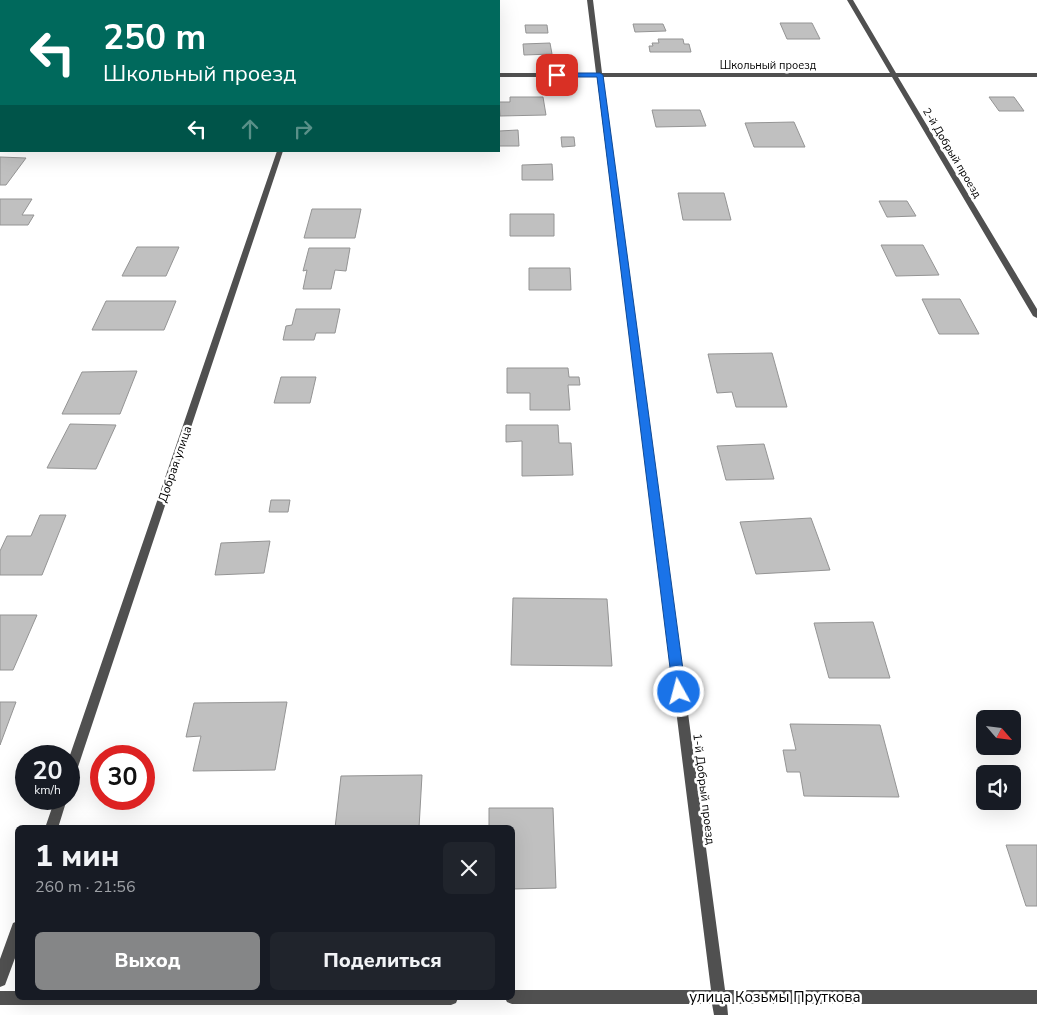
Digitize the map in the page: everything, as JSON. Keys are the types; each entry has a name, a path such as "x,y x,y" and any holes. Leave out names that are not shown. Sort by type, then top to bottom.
{"street":[{"name":"1-й Добрый проезд","path":"590,0 721,1015"},
{"name":"2-й Добрый проезд","path":"850,0 1037,316"},
{"name":"Школьный проезд","path":"500,75 1037,75"},
{"name":"Добрая улица","path":"79,745 280,152"},
{"path":"53,825 58,810"},
{"path":"0,980 15,937"},
{"name":"улица Козьмы Пруткова","path":"515,997 1037,997"},
{"path":"0,998 15,998"}],"building":[{"path":"780,23 812,23 820,39 787,39"},
{"path":"633,24 663,24 666,31 635,32"},
{"path":"525,25 547,25 548,33 526,33"},
{"path":"658,39 683,39 684,44 689,44 691,52 650,52 649,46 653,46 652,43 659,43"},
{"path":"550,43 552,54 524,55 523,44"},
{"path":"510,97 543,97 546,115 500,116 500,102 510,102"},
{"path":"989,97 1014,97 1024,111 999,111"},
{"path":"652,110 700,110 706,126 656,127"},
{"path":"794,122 805,147 754,147 745,123"},
{"path":"518,130 519,146 500,146 500,131"},
{"path":"561,137 574,137 575,146 562,147"},
{"path":"0,157 26,158 6,185 0,185"},
{"path":"552,164 553,180 522,180 522,165"},
{"path":"678,193 724,193 731,220 683,220"},
{"path":"0,199 32,199 22,215 34,215 28,225 0,225"},
{"path":"879,201 907,201 916,216 887,217"},
{"path":"312,209 361,209 355,238 304,238"},
{"path":"510,214 554,214 554,236 510,236"},
{"path":"881,245 923,245 939,275 896,276"},
{"path":"137,247 179,247 166,276 122,276"},
{"path":"309,248 350,248 346,271 335,270 331,289 303,289 307,270 303,271"},
{"path":"529,268 570,268 571,290 529,290"},
{"path":"922,299 960,299 979,334 939,334"},
{"path":"106,301 176,301 164,330 92,330"},
{"path":"296,309 340,309 335,333 316,333 314,340 283,340 286,326 292,325"},
{"path":"772,353 787,407 736,407 732,392 717,393 708,354"},
{"path":"507,368 568,368 569,377 579,377 580,385 568,385 570,410 530,410 530,393 507,393"},
{"path":"137,371 120,414 62,414 82,372"},
{"path":"281,377 316,377 310,403 274,403"},
{"path":"70,424 116,425 96,469 47,468"},
{"path":"506,425 558,425 559,443 571,443 573,475 522,476 522,441 506,442"},
{"path":"764,444 774,479 726,480 717,446"},
{"path":"271,500 290,500 288,512 269,512"},
{"path":"40,515 66,515 42,575 0,575 0,551 7,536 31,536"},
{"path":"811,518 830,570 756,574 740,522"},
{"path":"270,541 264,573 215,575 221,543"},
{"path":"513,598 607,599 612,666 511,665"},
{"path":"0,615 37,615 13,670 0,670"},
{"path":"873,622 890,678 829,678 814,623"},
{"path":"0,702 16,702 0,745"},
{"path":"287,702 275,770 193,771 201,736 186,737 194,703"},
{"path":"790,724 880,725 899,797 804,796 800,772 787,772 783,750 796,750"},
{"path":"422,775 419,825 335,825 341,776"},
{"path":"489,808 553,808 556,888 515,889 515,825 489,825"},
{"path":"1006,845 1037,845 1037,906 1026,906"}],"route":[{"path":"557,75 600,75 679,692"}]}
